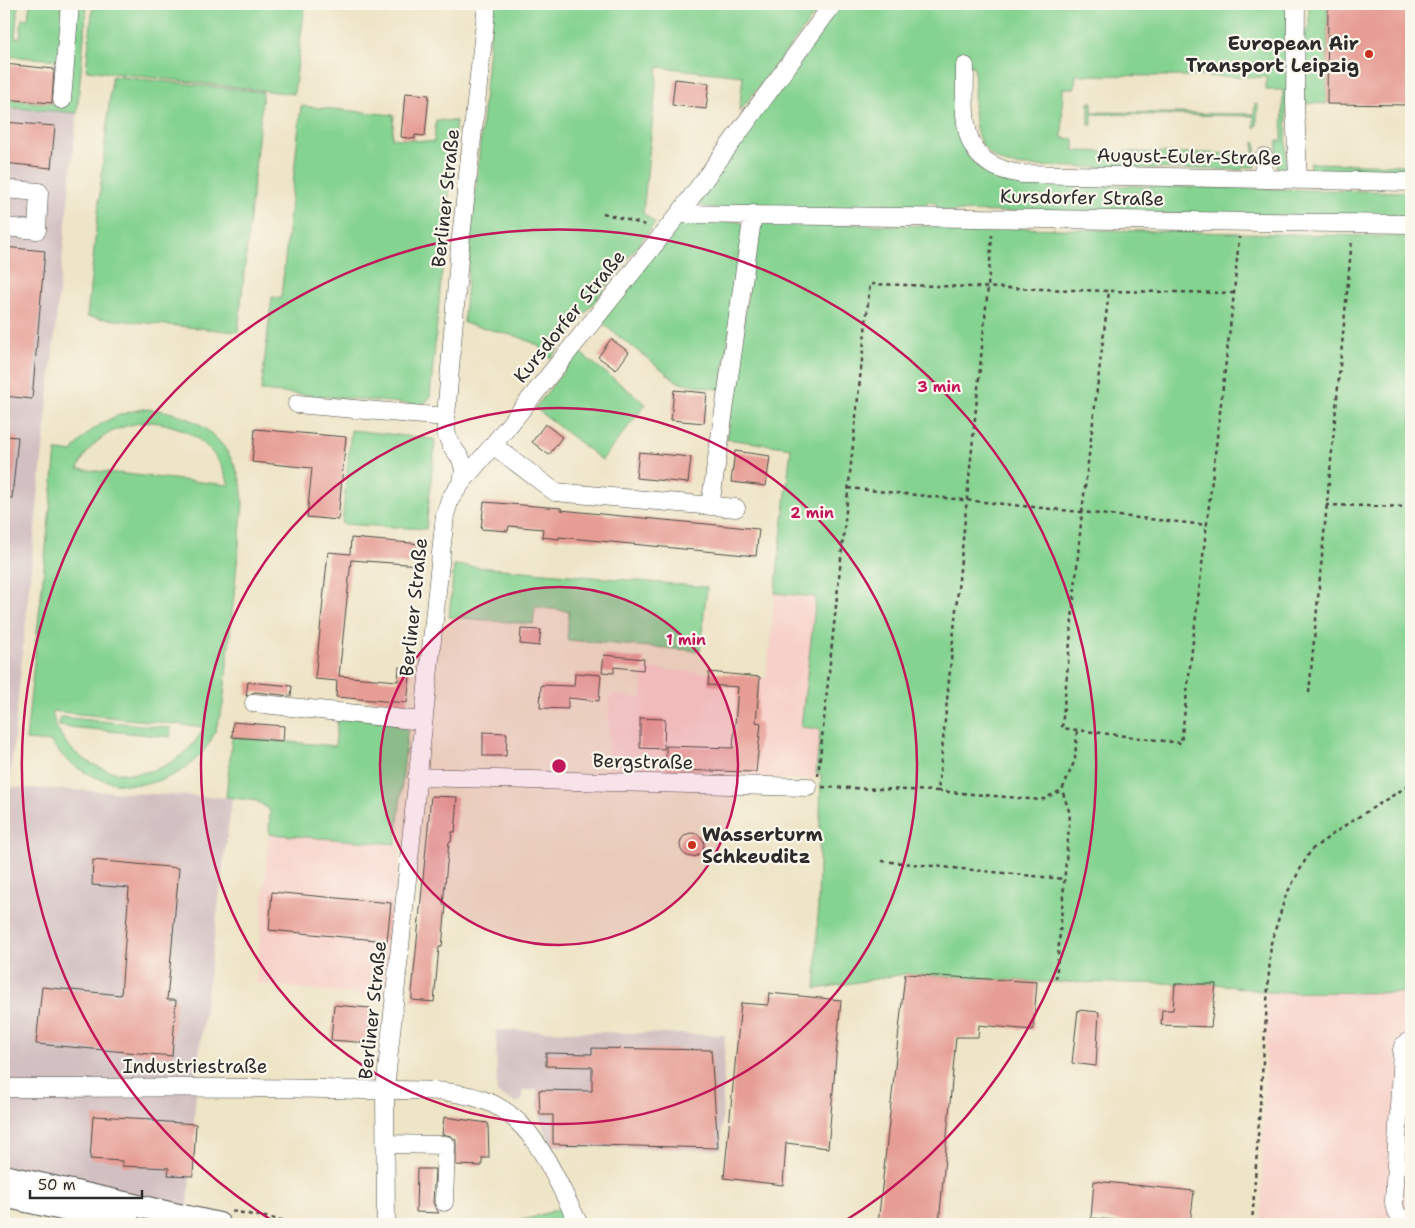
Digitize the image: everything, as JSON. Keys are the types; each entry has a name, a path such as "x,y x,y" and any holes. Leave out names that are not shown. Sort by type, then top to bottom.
{"main road":[{"path":"4,1176 218,1224"},
{"path":"4,1196 129,1224"}],"street":[{"path":"62,100 70,4"},
{"name":"Berliner Straße","path":"386,1224 386,1090 422,721 445,515 450,499 462,482 464,470 461,459 451,445 446,433 446,417 460,246 487,4"},
{"name":"Kursdorfer Straße","path":"462,482 679,214 833,4"},
{"path":"1296,4 1295,103 1298,180"},
{"name":"August-Euler-Straße","path":"965,66 965,121 967,136 974,149 982,158 992,166 1005,172 1022,174 1411,182"},
{"path":"1263,179 1264,158"},
{"path":"4,189 39,192 37,230 4,227"},
{"name":"Kursdorfer Straße","path":"679,214 1411,224"},
{"path":"710,506 753,214"},
{"path":"296,404 446,417"},
{"path":"493,445 555,492 736,508"},
{"path":"254,703 422,721"},
{"name":"Bergstraße","path":"417,777 808,787"},
{"path":"1411,1040 1403,1046 1402,1050 1394,1202 1394,1209 1398,1215 1403,1220 1411,1220"},
{"name":"Industriestraße","path":"4,1088 295,1087 441,1092 469,1095 493,1104 521,1124 543,1152 579,1224"},
{"path":"385,1144 446,1145 444,1202"}],"path":[{"path":"603,213 665,231"},
{"path":"938,791 988,287 993,217"},
{"path":"1109,291 1082,512 1062,728 1181,743 1241,221"},
{"path":"1308,693 1353,222"},
{"path":"808,787 818,776 870,284 1234,293"},
{"path":"848,488 1207,525"},
{"path":"1326,505 1411,507"},
{"path":"808,787 938,791 1041,800 1062,790 1075,760 1077,730"},
{"path":"1252,1224 1271,943 1286,895 1311,850 1347,824 1411,784"},
{"path":"1056,979 1070,814 1062,790"},
{"path":"882,861 1064,879"}],"shaded area":[{"path":"4,107 77,113 9,787 232,798 198,1063 188,1207 4,1167"},
{"path":"775,593 816,596 801,727 820,729 816,773 813,779 608,774 609,699 613,695 642,698 643,668 766,678"},
{"path":"269,834 400,845 385,998 256,983"},
{"path":"1267,992 1411,993 1411,1224 1261,1224"},
{"path":"496,1030 725,1035 721,1150 552,1146 541,1122 537,1090 522,1090 522,1100 516,1103 497,1093"}],"green space":[{"path":"4,4 18,4 15,37 20,38 22,19 28,19 30,4 66,4 59,60 4,56"},
{"path":"74,4 87,4 77,113 4,107 4,99 66,105"},
{"path":"93,4 305,4 294,94 86,70"},
{"path":"493,4 823,4 739,112 743,76 658,67 643,213 655,223 551,358 543,353 538,345 519,337 464,323"},
{"path":"841,4 1288,4 1286,168 1277,168 1277,141 1282,141 1283,90 1266,90 1266,77 1076,75 1075,88 1063,88 1062,138 1074,139 1074,151 1254,154 1254,142 1256,143 1256,167 1243,167 1242,170 1023,166 1005,163 989,153 981,143 977,131 974,106 974,66 957,67 957,120 965,149 973,162 986,173 1004,183 1411,192 1411,218 940,211 935,203 927,202 924,213 708,208 700,205 692,199"},
{"path":"1309,4 1328,4 1327,104 1301,103 1301,35 1309,28"},
{"path":"112,76 263,92 238,332 87,317"},
{"path":"1092,101 1092,112 1254,114 1255,103 1258,105 1257,126 1254,128 1254,116 1092,114 1092,125 1089,125 1089,103"},
{"path":"301,106 394,115 392,138 434,142 436,120 456,121 430,398 422,405 261,391 272,297 281,298"},
{"path":"1310,163 1411,165 1411,170 1310,169"},
{"path":"687,219 740,222 744,226 721,390 678,382 599,321 676,223"},
{"path":"758,222 1411,237 1411,993 1267,992 1216,984 1037,982 905,974 816,989 821,774 816,773 820,729 801,727 816,597 775,593 791,448 727,439"},
{"path":"579,352 646,404 602,460 535,408"},
{"path":"143,409 174,413 188,418 213,435 232,459 242,489 243,504 223,705 215,731 208,745 192,763 172,776 151,783 129,784 107,781 86,773 67,760 51,742 26,740 56,451 72,452 86,435 94,429 112,418","holes":["152,422 179,428 201,441 218,460 229,485 78,469 90,449 108,434 129,425","52,711 203,727 204,728 193,744 179,757 163,766 146,772 128,774 110,771 93,764 76,753 60,734"]},
{"path":"351,430 434,439 426,529 342,524"},
{"path":"454,565 707,587 700,651 567,640 569,611 535,607 533,624 449,617"},
{"path":"338,716 408,724 396,844 269,834 270,810 257,801 226,797 232,737 335,746"},
{"path":"60,717 171,728 170,737 59,726"},
{"path":"559,1209 566,1224 508,1224 534,1217"}],"building":[{"name":"European Air Transport Leipzig","path":"1328,4 1411,4 1411,105 1327,104"},
{"path":"4,64 54,69 52,103 4,99"},
{"path":"675,79 709,83 706,109 672,105"},
{"path":"405,93 429,95 425,136 415,135 415,139 401,137"},
{"path":"4,122 55,126 51,168 4,163"},
{"path":"4,247 45,251 32,399 4,396"},
{"path":"611,339 629,352 616,370 598,357"},
{"path":"674,390 707,393 704,423 671,420"},
{"path":"545,424 562,437 549,455 532,442"},
{"path":"255,429 346,437 338,520 307,517 312,468 252,462"},
{"path":"4,436 18,437 12,498 4,498"},
{"path":"735,451 770,456 766,486 731,482"},
{"path":"639,452 691,457 688,483 636,478"},
{"path":"484,502 561,508 561,510 759,529 756,556 559,537 559,539 542,537 543,529 509,526 508,531 481,529"},
{"path":"351,538 422,544 420,565 351,560 339,676 398,681 399,667 411,668 407,703 336,697 337,681 315,679 328,552 350,554"},
{"path":"521,629 541,630 539,646 520,644"},
{"path":"604,655 644,659 643,670 614,667 614,673 602,672"},
{"path":"709,672 760,677 756,722 761,723 756,772 666,770 666,746 733,748 738,687 708,685"},
{"path":"575,673 601,675 599,701 568,698 568,709 540,708 541,685 574,686"},
{"path":"248,682 292,686 291,696 255,692 246,696"},
{"path":"640,718 665,719 664,749 640,748"},
{"path":"233,722 284,726 283,741 232,737"},
{"path":"483,732 507,733 506,756 483,756"},
{"path":"431,796 457,797 455,832 452,832 451,842 449,842 443,905 446,905 442,947 439,947 434,1002 412,1000"},
{"name":"Wasserturm Schkeuditz","path":"692,833 697,834 703,840 703,850 697,856 692,857 687,856 681,850 680,845 681,840 687,834"},
{"path":"93,860 179,868 167,1000 176,1000 172,1056 36,1044 42,987 121,995 129,888 92,885"},
{"path":"272,892 391,903 387,941 269,930"},
{"path":"905,974 1037,982 1033,1030 979,1025 978,1037 956,1037 939,1224 878,1224"},
{"path":"1175,984 1216,984 1211,1027 1161,1025 1162,1010 1173,1010"},
{"path":"769,993 841,1000 828,1148 786,1143 783,1185 724,1178 741,1003 768,1005"},
{"path":"334,1005 371,1008 368,1043 331,1040"},
{"path":"1078,1010 1099,1012 1096,1066 1072,1063"},
{"path":"592,1048 711,1050 718,1148 553,1144 553,1115 540,1115 539,1090 592,1091 592,1067 546,1066 546,1053 592,1054"},
{"path":"93,1116 153,1119 153,1121 196,1124 193,1176 168,1175 169,1168 122,1166 122,1161 90,1159"},
{"path":"444,1117 488,1123 489,1158 482,1158 482,1166 456,1165 456,1140 451,1136 442,1134"},
{"path":"417,1169 435,1169 433,1202 439,1213 416,1212"},
{"path":"1094,1181 1194,1191 1190,1224 1154,1224 1091,1218"}],"place":[{"name":"European Air Transport Leipzig","path":"1369,54"},
{"name":"Wasserturm Schkeuditz","path":"692,845"}]}
